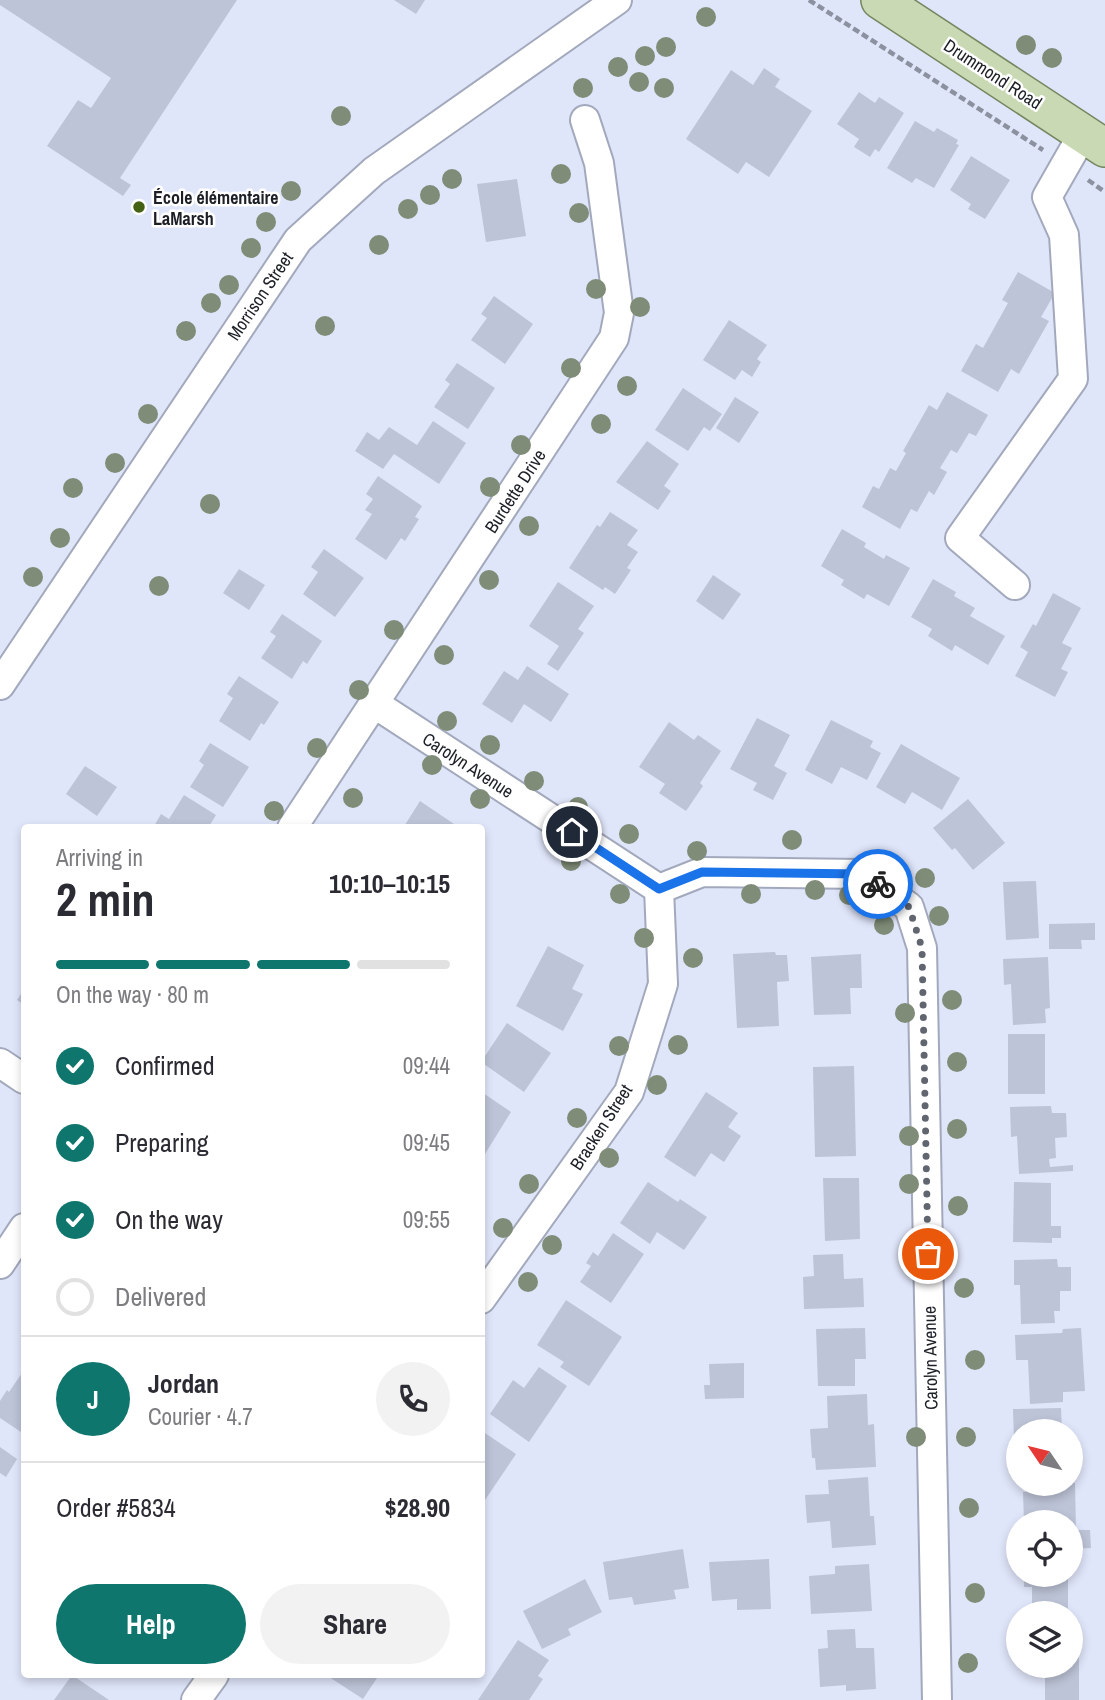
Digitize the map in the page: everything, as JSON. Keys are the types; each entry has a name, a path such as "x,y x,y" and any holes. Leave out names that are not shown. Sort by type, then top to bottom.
{"main road":[{"name":"Drummond Road","path":"880,0 1084,149"}],"street":[{"name":"Morrison Street","path":"0,685 298,240 374,171 617,0"},
{"name":"Burdette Drive","path":"295,824 614,338 618,313 599,163 585,120"},
{"path":"1015,586 960,538 1073,379 1064,235 1047,197 1084,149"},
{"name":"Carolyn Avenue","path":"374,704 659,889 702,872 863,874 909,907 922,948 937,1700"},
{"name":"Bracken Street","path":"485,1294 629,1092 663,984 659,889"},
{"path":"0,1063 21,1077"},
{"path":"0,1264 21,1232"},
{"path":"196,1700 212,1678"}],"path":[{"path":"809,0 1084,149 1105,191"}],"building":[{"path":"0,0 237,0 120,178 131,185 123,196 47,146 78,100 91,108 111,78 0,5"},
{"path":"394,0 425,0 416,14"},
{"path":"764,68 780,79 775,87 812,111 769,177 746,162 738,174 686,139 731,70 753,85"},
{"path":"859,92 875,103 879,97 904,113 879,152 875,149 870,157 854,147 859,139 837,124"},
{"path":"915,121 934,132 937,128 958,140 956,144 959,145 934,188 916,178 912,183 887,168"},
{"path":"971,156 1010,180 985,219 968,209 971,204 950,190"},
{"path":"517,179 526,236 486,242 477,184"},
{"path":"1018,272 1055,293 1041,317 1049,321 1019,374 1011,369 998,392 961,371 976,344 983,348 1008,303 1002,300"},
{"path":"494,296 533,324 505,364 471,340 487,318 481,314"},
{"path":"729,320 767,345 757,359 761,362 752,377 742,370 735,380 703,360"},
{"path":"457,363 495,388 468,429 434,407 450,384 445,380"},
{"path":"683,388 722,414 710,431 704,427 688,451 655,430"},
{"path":"947,392 988,415 976,436 969,433 957,453 951,450 940,468 947,472 934,495 929,491 917,512 911,509 900,529 862,507 873,486 879,489 890,468 896,471 906,453 903,451 929,405 937,410"},
{"path":"735,397 759,412 739,443 716,428"},
{"path":"433,421 466,443 439,484 394,454 383,469 355,451 367,432 379,440 389,427 417,445"},
{"path":"647,441 679,464 664,486 671,491 658,510 616,482"},
{"path":"378,476 422,506 415,517 419,519 405,541 401,538 386,560 355,539 372,514 365,510 373,499 366,494"},
{"path":"610,512 638,530 627,545 638,552 627,568 631,570 615,594 605,587 603,590 569,568 597,525 600,527"},
{"path":"842,529 866,543 864,547 884,559 886,555 910,568 889,606 867,594 864,599 841,585 844,580 821,566"},
{"path":"324,549 364,578 335,617 303,594 318,572 311,567"},
{"path":"239,569 265,585 249,610 223,593"},
{"path":"713,575 741,594 723,620 696,601"},
{"path":"933,579 956,592 954,596 975,608 970,616 1005,636 988,665 955,645 952,651 928,636 932,629 911,617"},
{"path":"558,582 594,606 578,629 584,633 558,671 547,664 559,646 529,626"},
{"path":"1053,593 1081,608 1062,643 1072,648 1061,669 1068,672 1055,697 1015,676 1028,652 1020,647 1033,624 1036,626"},
{"path":"282,614 322,641 307,664 303,661 292,679 261,658 276,636 270,632"},
{"path":"527,666 569,694 551,722 524,704 512,723 482,704 504,671 518,680"},
{"path":"239,676 279,702 250,741 219,721 233,698 227,694"},
{"path":"757,718 790,735 774,766 787,773 773,800 753,790 757,783 730,769"},
{"path":"831,720 873,741 870,747 881,753 867,780 841,767 832,784 805,770"},
{"path":"669,722 694,740 698,735 721,751 686,811 659,793 665,784 639,767"},
{"path":"210,743 249,767 223,807 190,787 204,765 199,761"},
{"path":"901,744 960,778 942,810 912,792 905,804 876,787"},
{"path":"85,766 117,787 97,816 66,794"},
{"path":"184,795 216,815 210,824 155,824 161,814 169,819"},
{"path":"968,799 1005,843 973,870 955,848 952,850 933,828"},
{"path":"420,801 454,824 406,824"},
{"path":"1036,881 1039,938 1006,940 1003,882"},
{"path":"1095,923 1095,940 1081,940 1082,949 1049,949 1049,924"},
{"path":"548,946 584,965 572,989 583,994 563,1031 516,1006"},
{"path":"775,952 776,955 787,955 789,981 777,982 779,1026 737,1028 733,954"},
{"path":"861,954 862,988 850,988 851,1014 814,1015 811,957"},
{"path":"1048,957 1050,1008 1045,1009 1046,1023 1013,1025 1011,984 1004,985 1003,959"},
{"path":"507,1023 551,1053 524,1092 485,1065 485,1056"},
{"path":"1008,1034 1045,1034 1045,1094 1008,1094"},
{"path":"854,1066 856,1156 815,1157 813,1067"},
{"path":"706,1092 738,1113 728,1127 741,1136 724,1162 711,1153 695,1177 664,1157"},
{"path":"485,1094 511,1112 485,1154"},
{"path":"1051,1106 1052,1113 1066,1113 1067,1137 1055,1138 1056,1158 1049,1159 1050,1167 1073,1165 1073,1171 1019,1174 1017,1136 1011,1137 1010,1107"},
{"path":"823,1178 859,1178 860,1239 825,1241"},
{"path":"648,1182 707,1217 684,1250 657,1232 650,1244 620,1223"},
{"path":"1014,1182 1051,1183 1051,1226 1061,1226 1061,1238 1052,1238 1052,1243 1013,1242"},
{"path":"613,1233 644,1254 611,1303 580,1282 591,1266 586,1263 593,1252 598,1256"},
{"path":"843,1254 844,1279 863,1278 864,1307 804,1309 803,1277 814,1276 813,1255"},
{"path":"1057,1259 1058,1267 1071,1267 1071,1291 1060,1291 1060,1311 1054,1311 1055,1323 1021,1324 1020,1285 1014,1285 1014,1260"},
{"path":"566,1300 622,1337 589,1386 560,1367 564,1362 537,1345"},
{"path":"865,1328 866,1359 855,1359 855,1386 818,1386 816,1329"},
{"path":"1081,1328 1085,1391 1063,1392 1063,1402 1030,1404 1028,1360 1016,1360 1015,1335 1062,1333 1063,1329"},
{"path":"744,1363 744,1398 705,1399 704,1385 710,1385 709,1364"},
{"path":"539,1367 567,1386 529,1442 490,1414 513,1380 524,1388"},
{"path":"21,1374 21,1432 0,1418 0,1401 7,1390 9,1392"},
{"path":"867,1394 868,1425 874,1424 876,1467 816,1470 815,1458 812,1458 810,1429 828,1428 827,1396"},
{"path":"1061,1408 1061,1419 1013,1419 1013,1409"},
{"path":"485,1433 516,1454 485,1500"},
{"path":"0,1447 17,1459 6,1477 0,1473"},
{"path":"868,1477 870,1516 874,1516 876,1545 832,1548 830,1521 807,1523 805,1495 829,1494 828,1480"},
{"path":"1023,1496 1075,1496 1076,1510 1024,1510"},
{"path":"1083,1530 1090,1530 1091,1548 1083,1548"},
{"path":"683,1549 689,1588 674,1590 676,1599 634,1605 632,1597 609,1600 603,1562"},
{"path":"769,1559 771,1609 737,1610 737,1599 712,1601 709,1562"},
{"path":"869,1564 872,1611 811,1614 809,1576 835,1574 835,1566"},
{"path":"585,1579 602,1612 568,1629 571,1635 542,1649 523,1611"},
{"path":"1032,1587 1068,1587 1068,1601 1032,1601"},
{"path":"855,1629 856,1648 874,1648 876,1689 846,1691 846,1685 820,1687 818,1649 828,1648 827,1630"},
{"path":"518,1640 549,1660 538,1676 543,1679 529,1700 478,1700"},
{"path":"70,1678 76,1678 109,1700 54,1700"},
{"path":"331,1678 377,1678 363,1699"},
{"path":"1045,1678 1079,1678 1079,1700 1045,1700"}],"way so far":[{"path":"878,884 909,907 922,948 928,1254"}],"place":[{"name":"École élémentaire LaMarsh","path":"139,207"}],"route":[{"path":"572,832 659,889 702,872 863,874 878,884"}]}
